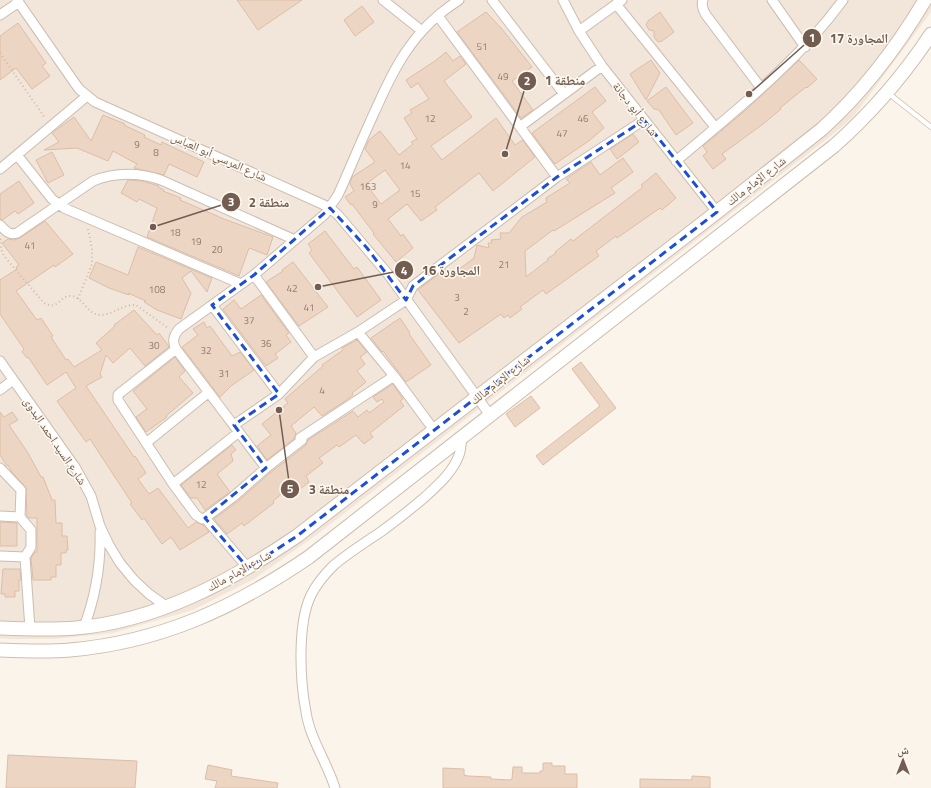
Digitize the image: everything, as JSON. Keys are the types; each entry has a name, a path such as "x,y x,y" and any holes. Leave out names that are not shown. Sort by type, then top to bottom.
{"street":[{"path":"383,0 422,31"},
{"path":"266,468 176,350 174,343 175,333 254,275 320,219 330,208 338,195 393,72 406,50 422,31 438,16 459,0"},
{"path":"492,0 564,94"},
{"name":"شارع أبو دجانة","path":"563,0 579,31 602,66 717,212"},
{"path":"704,0 702,2 702,10 761,88"},
{"path":"772,0 804,47"},
{"path":"676,160 761,88 804,47 843,0"},
{"name":"شارع الإمام مالك","path":"0,628 54,630 84,627 128,619 202,592 248,568 297,536 717,212 822,129 843,110 880,67 905,33 925,0"},
{"path":"0,15 18,1"},
{"name":"شارع المرسي أبو العباس","path":"18,1 72,80 95,102 330,208 338,215 367,248 490,415"},
{"path":"579,31 619,2 715,127"},
{"path":"438,16 521,126 557,177"},
{"name":"شارع الإمام مالك","path":"0,650 31,652 107,646 144,638 181,627 216,612 264,586 309,557 834,146 861,122 907,69 931,34"},
{"path":"521,126 602,66"},
{"path":"0,169 87,96"},
{"path":"173,484 278,394 314,357 358,332 406,300 413,286 557,177 644,120"},
{"path":"17,155 52,199 59,205 241,284"},
{"path":"0,225 8,233 17,233 93,181 104,177 121,174 138,174 161,180 295,240"},
{"path":"254,275 314,357"},
{"path":"212,305 278,394"},
{"path":"358,332 394,376 434,430"},
{"path":"176,350 118,395 118,400 173,484 196,515 202,519 233,497 266,468 302,440 300,438 394,376"},
{"name":"شارع السيد احمد البدوى","path":"0,361 75,467 90,496 100,526 109,545 124,569 149,594 166,606"},
{"path":"0,390 13,380"},
{"path":"146,443 209,392"},
{"path":"335,788 306,713 303,690 302,650 306,611 311,595 333,567 389,526 437,486 454,466 459,454 462,438"},
{"path":"0,468 21,490 20,517 31,530 31,547 25,557 30,629"},
{"path":"0,516 20,517"},
{"path":"205,518 248,568"},
{"name":"شارع السيد احمد البدوى","path":"84,627 91,608 98,574 101,547 100,526"},
{"path":"0,556 25,557"}],"lane":[{"path":"887,92 931,127"}],"path":[{"path":"0,53 50,127"},
{"path":"78,299 92,264 92,249 85,216"},
{"path":"8,233 0,240 0,249 4,256 44,303 53,306 67,297 72,296 78,299 93,313 100,315 130,305 136,305 175,333"}],"highlighted area":[{"path":"644,120 717,212 297,536 248,568 205,518 266,468 234,425 279,394 212,305 254,275 330,208 367,248 406,300 413,286 557,177"}],"shaded area":[{"path":"0,0 931,0 931,12 853,117 832,135 319,533 254,579 193,610 113,633 53,639 10,639 0,638"}],"building":[{"path":"237,0 302,0 258,30"},
{"path":"362,6 374,22 355,36 344,20"},
{"path":"486,12 502,29 532,67 512,81 533,110 521,118 457,32"},
{"path":"660,12 674,32 662,41 658,42 654,37 654,31 649,30 646,25 648,21"},
{"path":"18,23 46,63 42,66 50,76 32,89 16,68 0,80 0,36"},
{"path":"446,52 453,61 460,56 466,64 444,81 472,117 431,146 442,160 496,118 515,145 523,140 535,157 493,191 479,173 435,207 437,210 421,221 407,204 388,219 401,236 403,234 413,248 396,262 345,197 354,191 350,184 352,177 375,162 365,149 369,140 380,131 399,155 413,144 411,142 417,139 404,118 412,113 410,110 429,99 418,83 411,88 406,80","holes":["385,170 400,190 381,204 366,184"]},
{"path":"651,60 660,73 646,100 630,74"},
{"path":"799,60 817,79 780,108 781,109 763,124 722,154 726,159 713,169 703,156 707,152 703,146 747,109"},
{"path":"595,87 606,101 592,112 604,128 590,140 555,164 532,133"},
{"path":"666,87 693,123 676,135 659,110 654,109 647,101"},
{"path":"103,115 125,124 124,125 145,135 144,137 161,145 162,142 204,162 197,177 169,164 164,175 134,168 137,164 113,151 108,161 77,148 44,150 59,142 52,133 74,117 91,141"},
{"path":"633,134 639,142 617,159 610,149"},
{"path":"52,152 64,175 48,183 36,160"},
{"path":"623,158 633,172 611,188 615,193 554,231 553,230 525,251 526,277 548,260 547,259 571,239 573,241 643,187 641,185 656,173 676,198 662,210 660,208 617,238 616,236 596,251 599,256 546,294 543,290 520,307 522,309 510,318 508,315 504,318 501,314 459,343 418,290 445,269 450,276 474,258 477,245 489,248 488,243 492,243 491,240 501,239 500,233 509,233 522,217 547,202 546,198 570,183 566,179 591,162 600,175"},
{"path":"128,180 142,181 159,186 158,187 164,190 163,191 181,198 180,200 224,219 273,237 267,255 249,248 239,276 147,237 157,208 139,199 137,202 121,193"},
{"path":"19,181 34,203 18,214 15,211 2,220 0,219 0,194"},
{"path":"45,221 73,254 16,291 37,320 41,318 66,360 68,359 74,367 102,350 96,343 115,326 114,325 134,310 157,335 159,333 169,347 145,366 130,348 113,363 106,355 100,374 102,377 86,386 146,473 138,479 149,494 158,488 188,528 196,522 203,525 209,532 180,550 171,537 162,544 144,518 142,520 130,504 132,503 90,439 86,442 57,401 76,388 66,372 47,385 28,357 27,358 22,352 24,349 0,314 0,280 17,269 16,267 19,265 2,243 8,239 14,240 20,238"},
{"path":"325,231 354,269 357,267 381,300 357,317 309,253 312,250 308,244"},
{"path":"138,247 212,278 207,292 191,271 182,278 191,293 181,319 157,310 144,302 146,301 128,293 129,295 109,288 89,278 96,262 128,275"},
{"path":"293,262 328,307 299,326 266,282 283,271 282,270"},
{"path":"261,295 289,333 286,335 291,342 275,354 278,358 266,366 223,309 234,300 241,309"},
{"path":"400,318 410,333 409,334 431,365 406,382 383,351 382,352 371,338"},
{"path":"204,322 207,328 210,326 232,356 240,352 254,370 231,386 220,397 182,347 198,335 193,329"},
{"path":"357,340 367,352 360,357 365,364 357,371 366,382 352,393 353,395 322,416 314,407 291,426 296,433 294,439 267,460 257,446 271,435 262,424 288,403 285,399 323,366 322,365 343,350 342,348"},
{"path":"175,357 185,371 179,377 193,393 166,416 167,417 146,432 136,417 147,409 133,391"},
{"path":"581,362 616,408 543,465 536,456 600,406 572,369"},
{"path":"393,384 403,399 400,401 404,406 370,433 373,437 364,444 356,435 339,447 337,445 319,458 323,463 306,476 309,482 295,493 290,487 273,501 274,503 244,526 242,523 227,534 214,519 306,445 308,440 353,411 358,417 367,410 369,413 384,402 382,399 377,402 373,397"},
{"path":"531,396 540,408 515,427 506,414"},
{"path":"0,412 4,417 12,412 18,420 9,425 28,453 41,477 43,477 52,500 55,500 56,523 62,523 62,536 67,536 68,550 66,550 66,553 61,553 61,565 56,565 56,577 51,577 51,580 33,580 31,558 35,552 37,552 37,518 27,517 26,488 8,465 7,466 0,455"},
{"path":"232,445 236,450 231,454 233,461 217,474 230,492 205,510 197,498 191,498 181,485"},
{"path":"0,522 17,523 17,546 0,546"},
{"path":"3,569 20,569 21,580 19,580 19,591 15,591 15,597 5,597 5,594 1,594"},
{"path":"8,755 137,761 135,788 6,788"},
{"path":"543,763 552,763 552,766 565,766 565,774 577,774 577,788 443,788 443,768 464,769 464,775 468,776 491,777 491,779 509,780 512,779 513,767 522,767 522,773 540,773 540,771 543,771"},
{"path":"208,765 232,770 231,776 278,783 277,788 215,788 217,781 205,779"},
{"path":"692,776 710,777 710,788 640,788 640,779 692,780"}],"place":[{"name":"المجاورة 17","path":"749,94"},
{"name":"منطقة 1","path":"505,154"},
{"name":"منطقة 2","path":"153,227"},
{"name":"المجاورة 16","path":"318,287"},
{"name":"منطقة 3","path":"279,410"}]}
